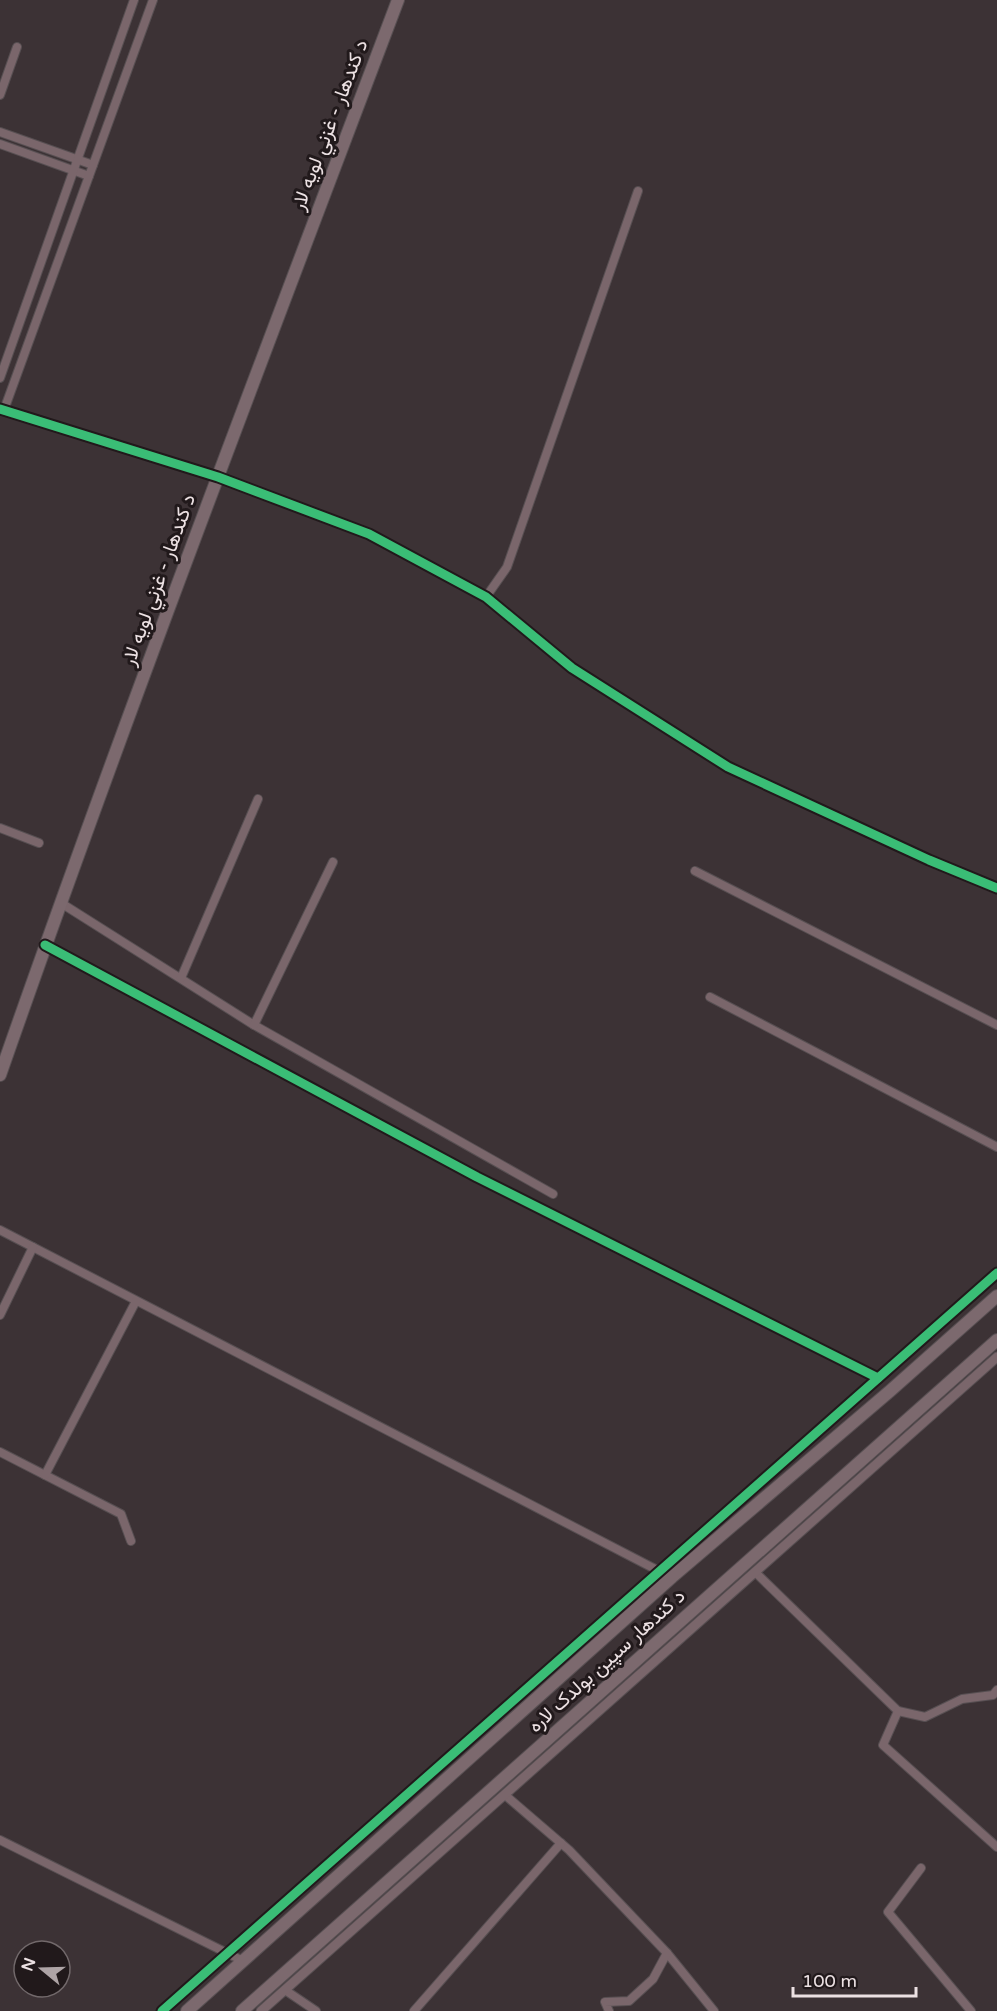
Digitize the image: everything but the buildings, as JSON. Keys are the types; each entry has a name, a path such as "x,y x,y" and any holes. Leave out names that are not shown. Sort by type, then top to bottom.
{"highway":[{"name":"د کندهار - غزني لويه لار","path":"0,1075 45,945 218,477 398,0"},
{"name":"د کندهار سپین بولدک لاره","path":"187,2011 672,1577 890,1391 997,1296"},
{"name":"د کندهار سپین بولدک لاره","path":"242,2011 997,1340"}],"street":[{"path":"0,378 134,0"},
{"path":"153,0 2,410 218,477 369,534 486,597 573,668 728,767 929,860 997,888"},
{"path":"0,95 17,47"},
{"path":"0,132 93,165"},
{"path":"0,144 89,176"},
{"path":"486,597 507,567 638,191"},
{"path":"181,978 258,799"},
{"path":"0,828 39,843"},
{"path":"254,1025 333,862"},
{"path":"695,871 997,1025"},
{"path":"61,903 254,1025 553,1194"},
{"path":"45,945 477,1177 878,1378"},
{"path":"710,997 997,1147"},
{"path":"0,1230 659,1571"},
{"path":"0,1315 33,1247"},
{"path":"162,2011 997,1273"},
{"path":"45,1475 136,1301"},
{"path":"261,2011 997,1357"},
{"path":"0,1452 121,1514 131,1541"},
{"path":"755,1572 898,1711 925,1717 962,1699 993,1695 997,1690"},
{"path":"898,1711 883,1745 997,1847"},
{"path":"505,1795 561,1842 667,1953 714,2011"},
{"path":"0,1840 243,1961"},
{"path":"414,2011 561,1842"},
{"path":"921,1868 888,1912 972,2011"},
{"path":"609,2011 605,2002 630,2001 653,1979 667,1953"},
{"path":"285,1990 316,2011"}],"cycle path":[{"path":"0,409 218,477 369,534 486,597 572,668 728,767 929,860 997,888"},
{"path":"45,945 477,1177 878,1378"},
{"path":"162,2011 997,1273"}]}
